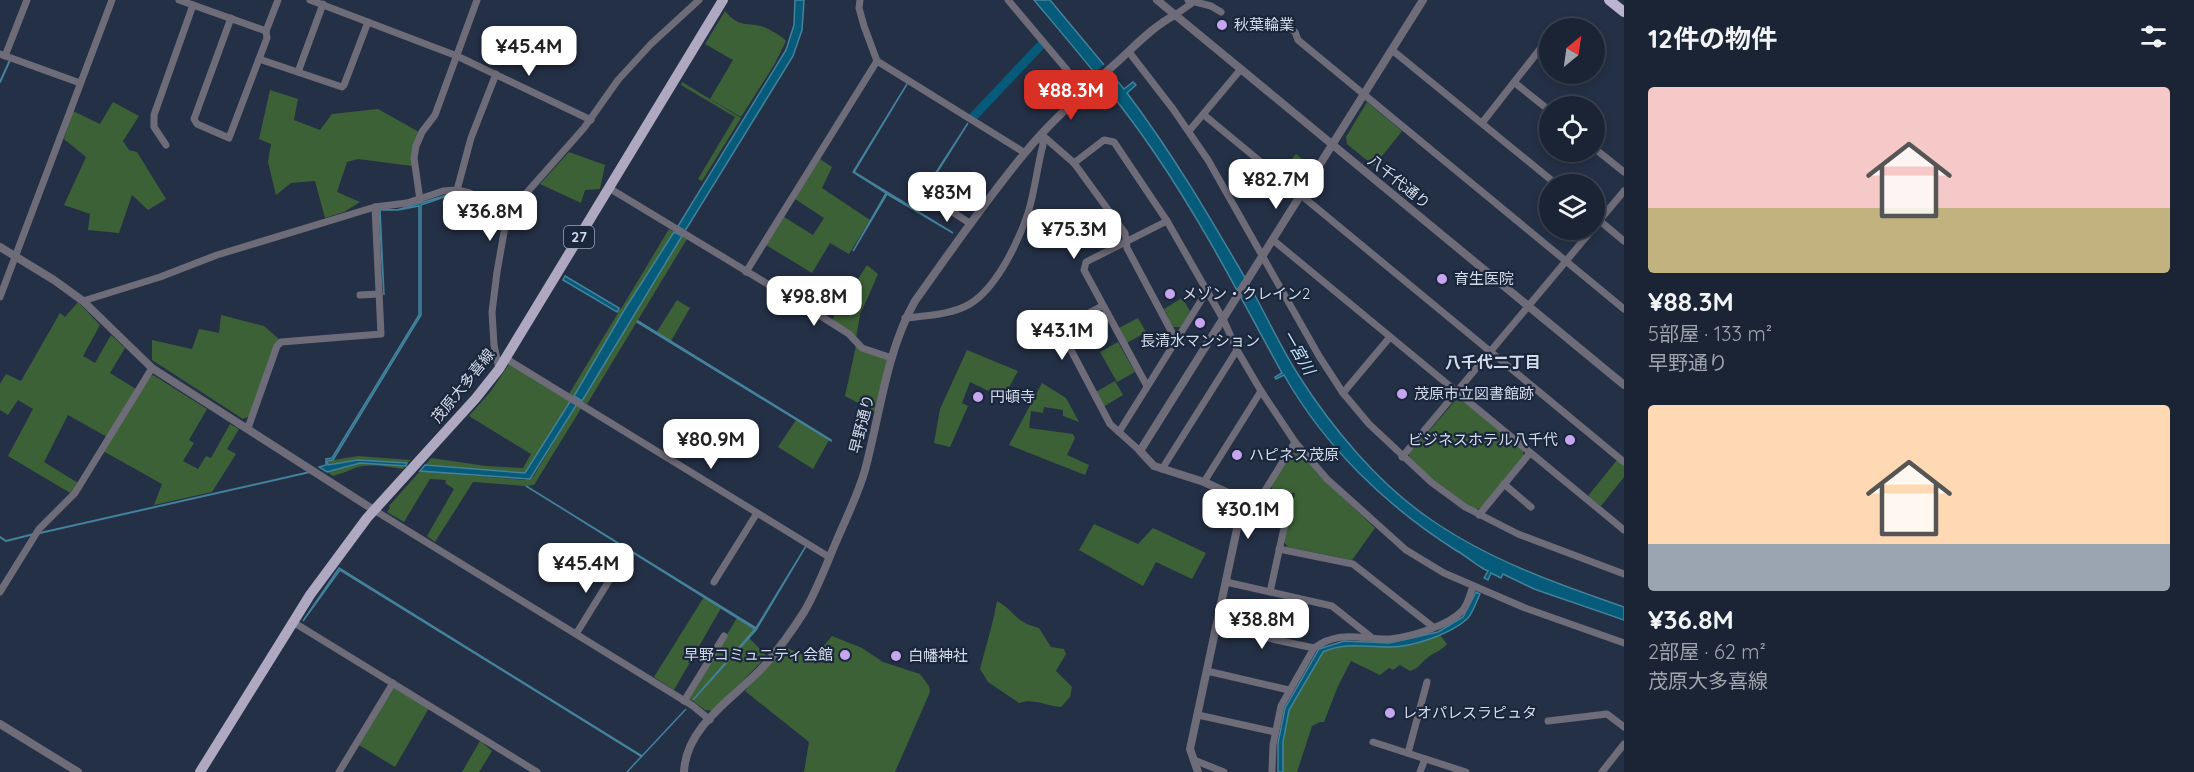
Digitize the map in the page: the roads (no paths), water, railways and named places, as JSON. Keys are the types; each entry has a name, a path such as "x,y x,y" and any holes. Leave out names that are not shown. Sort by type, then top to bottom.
{"highway":[{"path":"1612,1 1624,12"}],"main road":[{"name":"茂原大多喜線","path":"200,772 324,576 374,510 476,398 499,369 723,0"}],"street":[{"path":"27,0 3,55 80,83"},
{"path":"0,297 112,0"},
{"path":"179,0 266,31"},
{"path":"231,18 194,119 197,124 229,138 267,38 266,31 278,0"},
{"path":"310,0 457,56 591,120"},
{"path":"420,200 414,158 416,146 422,132 435,115 477,0"},
{"path":"499,369 494,345 492,312 496,272 507,215 591,120 618,80 651,44 699,0"},
{"path":"860,0 862,17 877,61 1025,153"},
{"path":"1008,0 1067,70 1083,93"},
{"name":"八千代通り","path":"1157,0 1624,385"},
{"path":"1140,452 1423,0"},
{"path":"1221,12 1212,6 1193,1 1126,54 1189,131 1208,160 1261,258 1343,393 1369,424 1402,457 1451,498 1479,515 1526,538 1623,572"},
{"path":"298,72 321,3"},
{"path":"166,145 154,127 154,115 193,5"},
{"path":"259,59 342,87 368,22"},
{"path":"1291,29 1298,40 1624,309"},
{"path":"1392,50 1544,174"},
{"path":"1482,123 1539,51"},
{"name":"早野通り","path":"684,772 686,752 696,734 762,668 791,633 817,588 865,472 892,358 905,318 915,301 1025,153 1061,113 1126,54"},
{"path":"746,272 877,61"},
{"path":"1189,131 1241,69"},
{"path":"457,190 471,138 496,74"},
{"path":"1515,83 1539,102"},
{"path":"1204,115 1624,462"},
{"path":"1042,135 1074,163 1125,233 1127,248 1176,340"},
{"path":"905,318 944,313 966,306 993,282 1009,256 1028,213 1043,145 1042,135"},
{"path":"1074,163 1104,140 1114,142 1167,221 1207,291 1225,316 1237,350 1295,442 1327,480 1406,550 1444,573 1473,586 1525,608 1624,643"},
{"path":"1605,157 1624,172"},
{"path":"609,188 849,334 862,348 892,358"},
{"path":"83,301 160,277 217,255 375,207 420,200 444,191 457,190 470,193 507,215"},
{"path":"1605,212 1624,191"},
{"path":"936,201 971,224"},
{"path":"248,428 277,346 281,342 381,334 375,207"},
{"path":"1147,386 1084,270 1086,262 1167,221"},
{"path":"1605,229 1624,241"},
{"path":"1273,240 1624,530"},
{"path":"1402,457 1492,352 1582,240"},
{"path":"0,247 83,301 152,368 374,510 684,701 710,720"},
{"path":"1119,432 1207,291"},
{"path":"360,295 379,294"},
{"path":"1102,306 1064,326 1062,333 1110,424 1154,466 1203,482 1237,497 1281,496 1287,500 1289,505 1270,592"},
{"path":"1343,393 1390,337"},
{"path":"1162,469 1237,350"},
{"path":"505,358 830,557"},
{"path":"0,592 39,529 72,497 152,368"},
{"path":"1203,482 1261,391"},
{"path":"1261,497 1295,442"},
{"path":"1479,515 1530,453"},
{"path":"1504,484 1531,507"},
{"path":"1198,772 1190,749 1238,524 1237,497"},
{"path":"714,582 757,513"},
{"path":"1279,549 1353,564 1433,627"},
{"path":"576,634 618,568"},
{"path":"1226,582 1332,606 1371,637"},
{"path":"1272,772 1275,732 1281,706 1314,648 1323,642 1348,636 1388,639 1424,633 1457,618 1465,608 1473,586"},
{"path":"293,622 537,772"},
{"path":"1216,627 1314,648"},
{"path":"684,701 724,636"},
{"path":"1207,671 1289,690"},
{"path":"1408,753 1427,682"},
{"path":"339,772 393,683"},
{"path":"1548,721 1607,714 1624,728"},
{"path":"1198,715 1275,732"},
{"path":"0,724 78,772"},
{"path":"1373,742 1466,772"},
{"path":"1602,772 1624,744"},
{"path":"1420,772 1425,759"},
{"path":"1194,760 1224,772"}],"water":[{"path":"795,0 804,0 802,30 793,56 685,231 678,226 786,50 794,25"},
{"name":"一宮川","path":"1034,0 1050,0 1124,89 1133,82 1136,85 1127,93 1177,164 1207,213 1292,365 1326,415 1375,472 1411,505 1453,534 1524,570 1624,607 1624,620 1534,589 1503,574 1501,578 1491,573 1488,580 1484,578 1488,571 1406,515 1382,495 1338,451 1318,427 1284,375 1276,379 1275,377 1282,373 1222,262 1142,135"},
{"path":"907,84 854,172 913,208 968,123 914,209 953,233 887,194 853,251 886,193 853,172"},
{"path":"454,193 464,196 450,195 421,205 421,315 333,460 327,461 328,465 358,460 407,463 406,466 360,463 327,472 319,467 326,465 326,459 332,458 419,315 419,206 397,210"},
{"path":"379,209 397,210 380,210 384,295"},
{"path":"674,232 682,236 582,401 574,396 623,312"},
{"path":"565,276 619,308 617,312 563,280"},
{"path":"637,322 831,440 831,441"},
{"path":"571,400 577,404 530,479 420,471 425,465 525,473"},
{"path":"526,486 756,628 806,546 756,630 693,700 755,629"},
{"path":"339,568 642,756 627,772 641,757 639,755 340,570 303,621"},
{"path":"1476,592 1480,594 1469,617 1460,625 1441,635 1397,647 1347,646 1323,652 1289,710 1283,742 1283,772 1278,772 1278,743 1285,708 1319,649 1344,641 1389,643 1438,632 1463,617"}],"waterway":[{"path":"974,116 1040,46"},
{"path":"0,82 10,60"},
{"path":"40,533 310,472"},
{"path":"0,537 6,541 34,534"}],"place":[{"name":"秋葉輪業","path":"1222,25"},
{"name":"育生医院","path":"1442,279"},
{"name":"メゾン・クレイン2","path":"1170,294"},
{"name":"長清水マンション","path":"1200,323"},
{"name":"茂原市立図書館跡","path":"1402,394"},
{"name":"円頓寺","path":"978,397"},
{"name":"ビジネスホテル八千代","path":"1570,440"},
{"name":"ハピネス茂原","path":"1237,455"},
{"name":"早野コミュニティ会館","path":"845,655"},
{"name":"白幡神社","path":"896,656"},
{"name":"レオパレスラピュタ","path":"1390,713"}],"district":[{"name":"八千代二丁目","path":"1493,362"}]}
